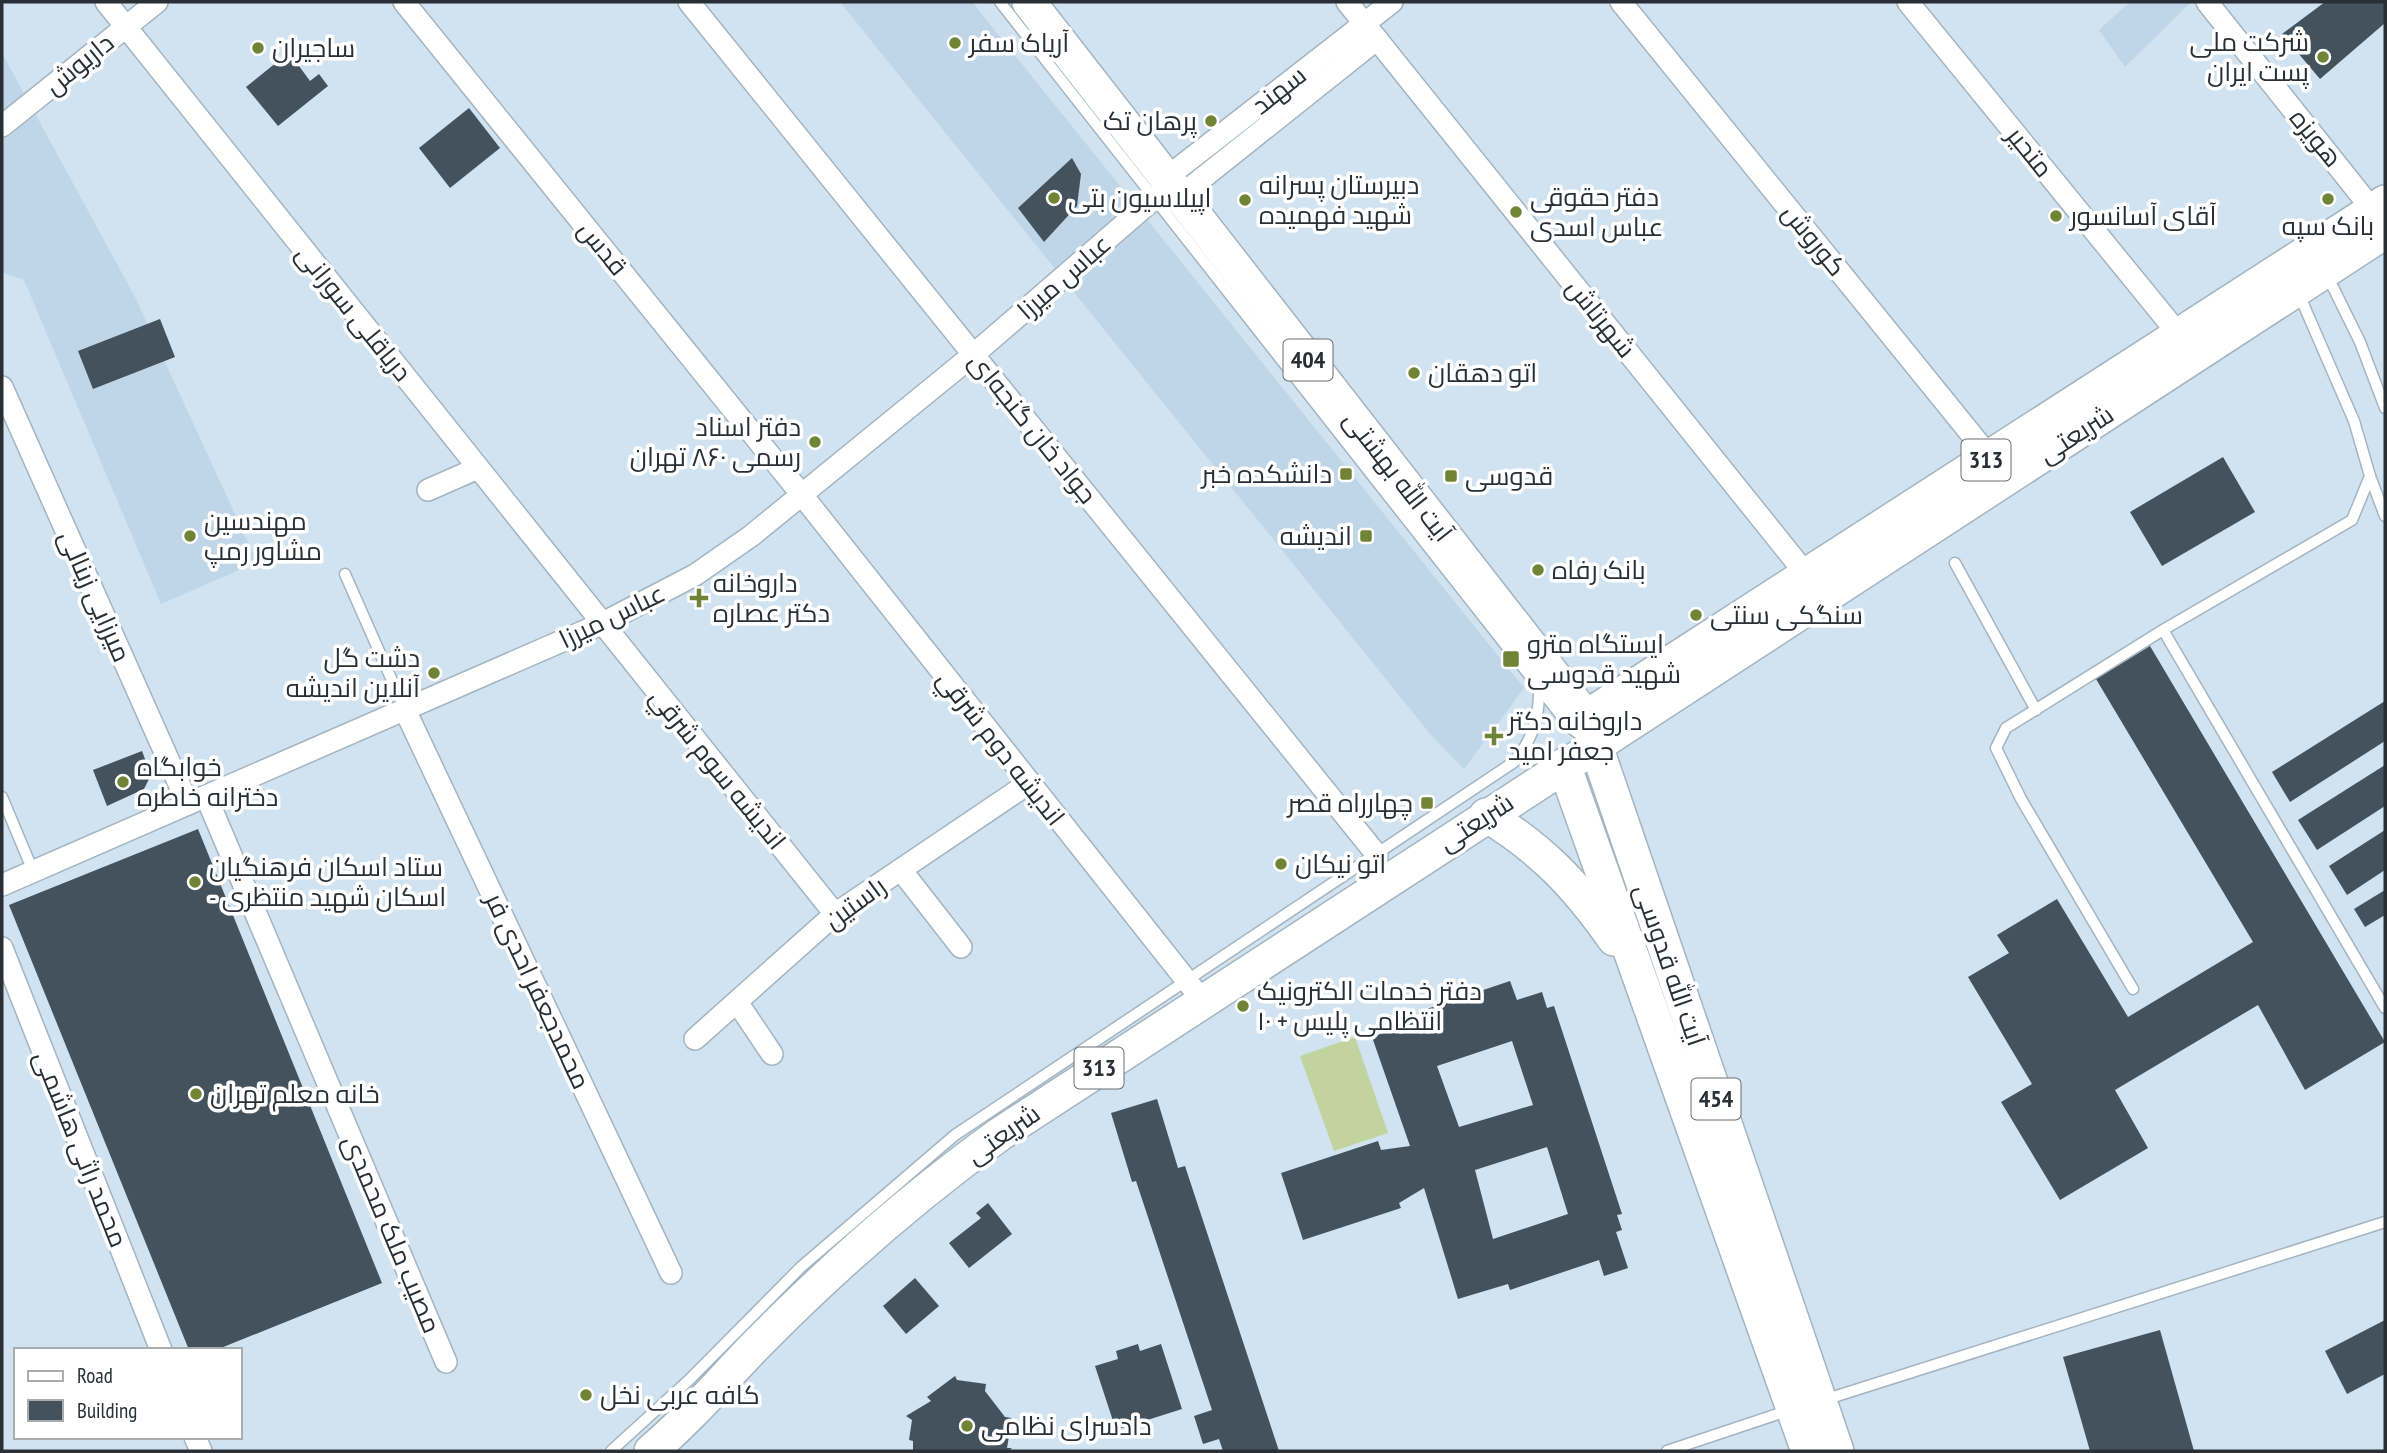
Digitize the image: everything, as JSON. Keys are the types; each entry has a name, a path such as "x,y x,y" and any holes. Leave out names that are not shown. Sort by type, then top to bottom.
{"main road":[{"name":"آیت الله بهشتی","path":"1029,2 1168,189 1591,732"},
{"name":"شریعتی","path":"2187,345 2297,289 2325,271 2381,214"},
{"name":"شریعتی","path":"651,1451 780,1322 904,1207 1195,990 1385,865 1486,815 1564,765 1591,732 2187,345 2381,214"},
{"name":"آیت الله قدوسی","path":"1591,732 1806,1405 1808,1451"},
{"name":"آیت الله قدوسی","path":"1564,765 1637,971 1806,1405 1836,1451"},
{"path":"1486,815 1527,841 1567,878 1637,971"}],"street":[{"name":"دریاقلی سورانی","path":"106,2 601,624"},
{"name":"داریوش","path":"2,126 157,2"},
{"name":"قدس","path":"404,2 802,495"},
{"name":"جواد خان گنجه‌ای","path":"690,2 1385,865"},
{"name":"شهرتاش","path":"1347,2 1815,586"},
{"path":"1371,32 1392,2"},
{"name":"کوروش","path":"1620,2 1998,468"},
{"name":"متحیر","path":"1908,2 2187,345"},
{"name":"هویزه","path":"2207,2 2381,214"},
{"name":"عباس میرزا","path":"2,885 601,624 695,575 802,495 974,355 1168,189 1371,32"},
{"name":"میرزایی زینالی","path":"2,387 197,800"},
{"path":"428,491 478,468"},
{"name":"انديشه دوم شرقي","path":"802,495 1195,990"},
{"name":"اندیشه سوم شرقي","path":"601,624 835,914"},
{"name":"محمدجعفر احدی فر","path":"405,710 671,1273"},
{"name":"راستین","path":"695,1039 835,914 1029,783"},
{"name":"مصیب ملک محمدی","path":"197,800 446,1362"},
{"path":"901,870 961,947"},
{"name":"محمد راثی هاشمی","path":"2,948 160,1348"},
{"path":"737,1002 772,1054"}],"lane":[{"path":"1000,2 1168,189 1570,727 1591,732"},
{"path":"2325,271 2360,342 2385,408"},
{"path":"2297,289 2354,421 2385,516"},
{"path":"2133,989 2021,799 1996,748 2006,729 2163,630 2352,520 2370,476"},
{"path":"1955,563 2036,710"},
{"path":"345,574 405,710"},
{"path":"2163,630 2385,1008"},
{"path":"1385,865 1514,762 1527,745 1536,721 1539,687"},
{"path":"2,797 33,871"},
{"path":"611,1451 689,1380 801,1267 926,1158 984,1115 1195,990"},
{"path":"1667,1451 2385,1222"}],"shaded area":[{"path":"840,2 972,2 1524,688 1464,769 1431,735"},
{"path":"2130,2 2191,2 2125,67 2099,30"},
{"path":"2,53 135,297 257,562 161,604 24,280 2,272"}],"green space":[{"path":"1355,1037 1388,1133 1334,1151 1300,1056"}],"building":[{"name":"شرکت ملی پست ایران","path":"2325,2 2385,2 2385,23 2320,79 2282,34"},
{"path":"297,46 307,59 299,66 310,81 319,74 328,86 278,126 246,87"},
{"path":"469,108 500,148 450,188 419,148"},
{"name":"اپیلاسیون بتی","path":"1072,158 1081,174 1077,206 1044,242 1018,208"},
{"path":"160,319 175,357 93,389 78,351"},
{"path":"2223,457 2255,512 2162,566 2130,512"},
{"path":"2150,646 2385,1042 2305,1090 2258,1005 2115,1090 2148,1148 2060,1200 2001,1102 2032,1084 1968,977 2009,953 1997,935 2057,899 2128,1017 2253,942 2096,679"},
{"path":"2385,701 2385,741 2290,802 2272,772"},
{"name":"خوابگاه دخترانه خاطره","path":"142,751 151,775 144,789 107,806 93,770"},
{"path":"2385,765 2385,806 2317,850 2298,820"},
{"name":"خانه معلم تهران","path":"198,829 382,1283 221,1348 188,1348 9,905"},
{"path":"2385,830 2385,870 2347,895 2329,866"},
{"path":"2385,890 2385,915 2365,927 2354,909"},
{"path":"1510,981 1517,1000 1542,992 1547,1008 1554,1006 1622,1214 1617,1215 1622,1230 1616,1232 1628,1268 1604,1276 1599,1260 1510,1290 1508,1284 1458,1299 1424,1188 1399,1203 1401,1208 1303,1240 1281,1173 1378,1141 1381,1150 1410,1146 1372,1037 1420,1020 1418,1012","holes":["1512,1041 1533,1105 1459,1127 1437,1066","1547,1147 1568,1214 1493,1239 1475,1170"]},
{"path":"1157,1099 1178,1168 1185,1166 1279,1451 1223,1451 1219,1439 1203,1444 1194,1416 1212,1410 1136,1181 1132,1182 1111,1113"},
{"path":"988,1203 1012,1234 969,1268 949,1243 981,1218 976,1213"},
{"path":"915,1278 939,1306 906,1334 883,1306"},
{"path":"2385,1320 2385,1374 2347,1394 2325,1351"},
{"path":"2160,1330 2194,1451 2090,1451 2063,1357"},
{"path":"1138,1344 1140,1351 1161,1344 1182,1409 1116,1430 1095,1366 1118,1359 1116,1351"},
{"path":"955,1376 957,1380 986,1384 985,1391 1005,1417 1012,1418 1007,1448 1012,1448 1008,1451 913,1451 913,1441 909,1440 912,1420 906,1416 931,1401 927,1397"}],"place":[{"name":"آریاک سفر","path":"955,43"},
{"name":"ساجیران","path":"258,48"},
{"name":"شرکت ملی پست ایران","path":"2323,57"},
{"name":"پرهان تک","path":"1211,121"},
{"name":"اپیلاسیون بتی","path":"1054,198"},
{"name":"بانک سپه","path":"2328,199"},
{"name":"دبیرستان پسرانه شهید فهمیده","path":"1245,200"},
{"name":"دفتر حقوقی عباس اسدی","path":"1516,212"},
{"name":"آقای آسانسور","path":"2056,216"},
{"name":"اتو دهقان","path":"1414,373"},
{"name":"دفتر اسناد رسمی ۸۶۰ تهران","path":"815,442"},
{"name":"دانشکده خبر","path":"1346,474"},
{"name":"قدوسی","path":"1451,476"},
{"name":"مهندسین مشاور رمپ","path":"190,536"},
{"name":"اندیشه","path":"1366,536"},
{"name":"بانک رفاه","path":"1538,570"},
{"name":"داروخانه دکتر عصاره","path":"699,598"},
{"name":"سنگکی سنتی","path":"1696,615"},
{"name":"ایستگاه مترو شهید قدوسی","path":"1511,659"},
{"name":"دشت گل آنلاین اندیشه","path":"434,673"},
{"name":"داروخانه دکتر جعفر امید","path":"1494,736"},
{"name":"خوابگاه دخترانه خاطره","path":"123,782"},
{"name":"چهارراه قصر","path":"1427,803"},
{"name":"اتو نیکان","path":"1281,864"},
{"name":"ستاد اسکان فرهنگیان - اسکان شهید منتظری","path":"195,882"},
{"name":"دفتر خدمات الکترونیک انتظامی پلیس + ۱۰","path":"1243,1006"},
{"name":"خانه معلم تهران","path":"196,1094"},
{"name":"کافه عربی نخل","path":"586,1395"},
{"name":"دادسرای نظامی","path":"967,1426"}]}
